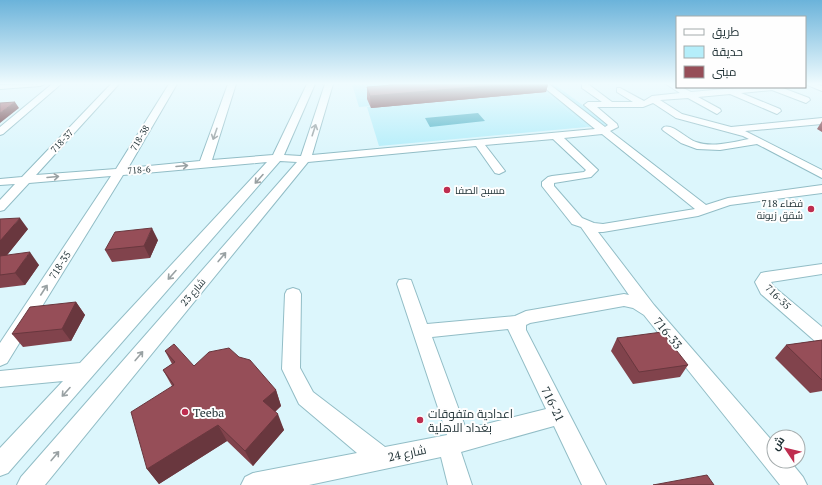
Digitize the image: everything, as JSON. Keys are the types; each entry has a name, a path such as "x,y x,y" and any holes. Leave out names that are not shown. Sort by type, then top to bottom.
{"street":[{"path":"0,132 30,107"},
{"name":"718-37","path":"26,180 94,107"},
{"name":"718-38","path":"120,171 159,107"},
{"path":"205,164 224,107"},
{"path":"0,465 277,158 301,107"},
{"name":"شارع 23","path":"29,485 43,471 305,159 322,107"},
{"path":"572,107 704,210"},
{"path":"590,107 612,124 612,129 603,131"},
{"path":"658,107 679,116 730,129 759,141 822,175"},
{"path":"710,107 717,111"},
{"path":"767,107 777,111"},
{"path":"730,129 822,121"},
{"path":"667,129 696,146 708,147 759,141"},
{"name":"718-6","path":"0,182 277,158 305,159 603,131"},
{"path":"556,136 592,170 587,175 552,179 548,182 548,186 573,218 586,225 597,228 608,228 704,210 728,202 822,189"},
{"path":"478,142 499,170"},
{"name":"718-35","path":"0,358 120,171"},
{"path":"0,207 26,180"},
{"path":"586,225 650,311"},
{"name":"716-35","path":"822,269 766,278 763,282 767,290 822,337"},
{"path":"405,284 421,331 454,443 460,485"},
{"path":"293,294 291,369 298,386 306,398 382,458"},
{"name":"716-33","path":"421,331 518,322 526,317 624,300 638,303 650,311 766,450"},
{"name":"716-21","path":"518,322 517,330 594,485"},
{"path":"0,379 86,370"},
{"name":"شارع 24","path":"253,485 454,443 558,415"},
{"name":"716-33","path":"782,469 795,485"}],"shaded area":[{"path":"563,107 585,107 611,126 587,127"},
{"path":"478,113 485,121 430,127 425,118"}],"green space":[{"path":"367,107 563,107 587,127 379,146"}],"building":[{"path":"0,107 9,107 0,113"},
{"path":"20,218 0,241 0,219"},
{"path":"152,228 144,246 105,250 115,232"},
{"path":"30,252 15,273 0,275 0,256"},
{"path":"76,302 62,329 12,334 30,307"},
{"path":"662,332 688,365 639,372 617,338"},
{"path":"822,340 822,380 786,345"},
{"path":"174,344 194,366 209,352 229,348 239,357 250,360 276,390 263,401 278,414 245,451 218,425 147,469 131,412 174,385 163,370 175,362 165,351"},
{"path":"707,475 714,485 653,485"}],"place":[{"name":"مسبح الصفا","path":"447,190"},
{"name":"فضاء 718 شقق زيونة","path":"811,209"},
{"name":"Teeba","path":"185,412"},
{"name":"اعدادية متفوقات بغداد الاهلية","path":"420,420"}]}
